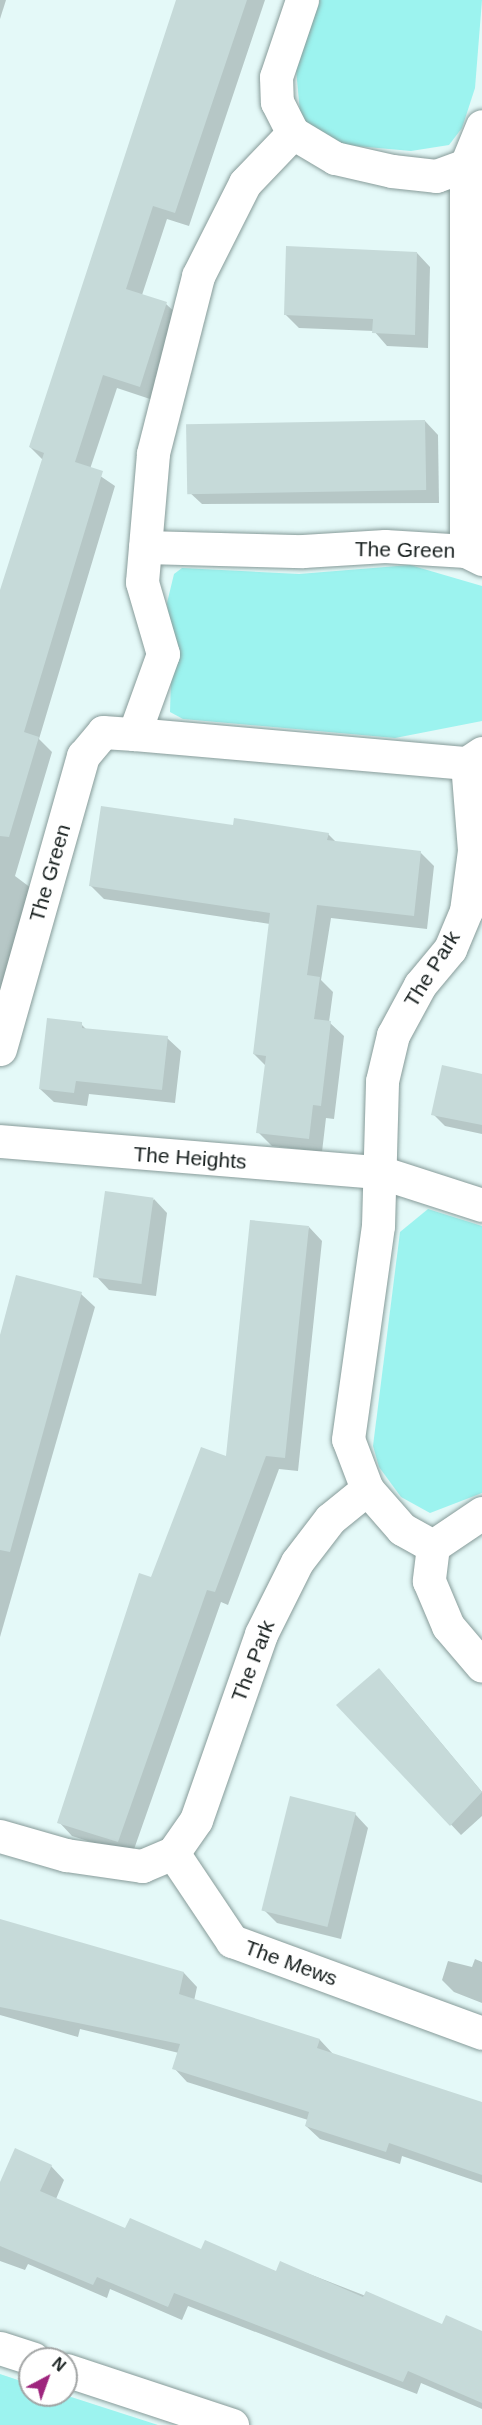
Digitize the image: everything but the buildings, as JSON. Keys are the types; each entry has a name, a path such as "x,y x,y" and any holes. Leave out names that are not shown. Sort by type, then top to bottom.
{"street":[{"path":"302,0 276,77 276,102 293,133 335,158 392,171 436,176 466,165"},
{"path":"474,555 466,165 482,126"},
{"path":"134,735 163,654 142,582 153,453 181,336 217,231 245,183 293,133"},
{"name":"The Green","path":"145,547 474,555"},
{"name":"The Green","path":"0,1050 82,756 104,732 474,758"},
{"name":"The Park","path":"433,1546 402,1529 367,1489 348,1439 380,1172 382,1081 393,1035 420,985 450,949 466,911 474,850 474,758"},
{"name":"The Heights","path":"0,1141 380,1172"},
{"path":"380,1172 482,1205"},
{"name":"The Park","path":"173,1853 196,1820 261,1634 297,1562 330,1519 367,1489"},
{"path":"482,1513 433,1546 429,1581 448,1626 482,1666"},
{"path":"0,1836 66,1855 142,1866 173,1853"},
{"name":"The Mews","path":"173,1853 232,1941 482,2033"},
{"path":"0,2348 18,2354"},
{"path":"78,2374 232,2425"}],"shaded area":[{"path":"320,0 482,0 475,88 462,128 449,145 411,151 345,145 301,123 296,69"},
{"path":"410,565 482,586 482,721 395,738 183,719 170,712 172,646 167,603 174,574 182,568 299,574"},
{"path":"428,1209 482,1226 482,1493 430,1513 401,1497 379,1467 373,1446 400,1232"},
{"path":"0,2374 18,2380 18,2407 78,2407 78,2399 158,2425 0,2425"}]}
